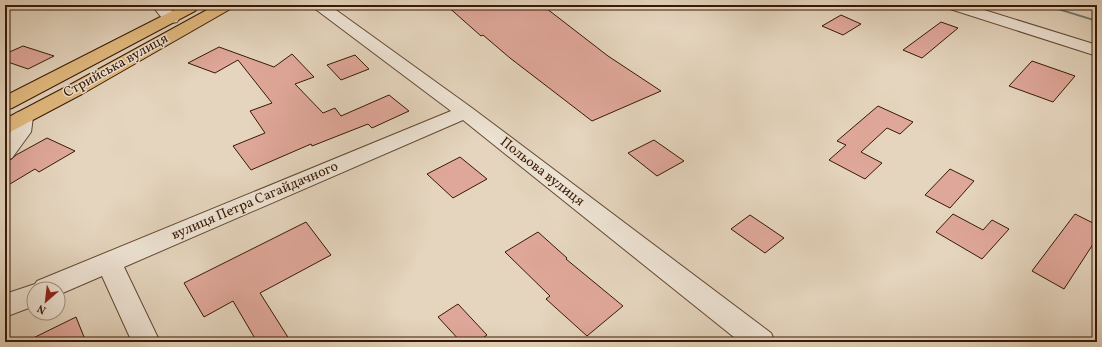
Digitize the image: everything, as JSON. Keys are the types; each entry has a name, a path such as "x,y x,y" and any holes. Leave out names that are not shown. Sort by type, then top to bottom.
{"highway":[{"name":"Стрийська вулиця","path":"5,104 196,5"},
{"name":"Стрийська вулиця","path":"5,127 228,6"}],"street":[{"path":"160,5 171,19"},
{"name":"Польова вулиця","path":"319,5 465,112 762,342"},
{"path":"952,5 1097,51"},
{"name":"вулиця Петра Сагайдачного","path":"65,281 465,112"},
{"path":"5,153 21,132 23,117"},
{"path":"109,263 146,342"},
{"path":"5,306 26,297"}],"building":[{"path":"446,5 542,5 608,56 661,91 592,121 510,58 483,35 481,36"},
{"path":"841,15 861,24 843,35 822,26"},
{"path":"941,22 958,28 922,58 903,50"},
{"path":"23,46 54,56 28,69 5,61 5,54"},
{"path":"219,47 274,67 292,54 314,77 295,84 323,113 335,108 341,116 389,95 409,111 372,128 368,124 312,146 311,144 251,170 233,146 265,133 250,111 272,103 238,60 215,73 188,63"},
{"path":"355,55 369,69 341,80 327,65"},
{"path":"1032,61 1075,76 1053,102 1009,86"},
{"path":"878,106 913,122 900,134 887,128 861,152 882,163 865,179 829,160 846,145 837,141"},
{"path":"47,138 75,151 39,172 35,169 5,187 5,161 12,159 16,155"},
{"path":"654,140 684,161 657,176 628,153"},
{"path":"460,157 487,179 453,198 427,174"},
{"path":"950,169 974,181 950,208 925,195"},
{"path":"953,214 983,230 992,220 1009,229 982,259 936,232"},
{"path":"1075,214 1097,225 1097,238 1064,289 1032,271"},
{"path":"750,215 784,238 765,253 731,229"},
{"path":"306,222 331,255 260,293 291,342 257,342 233,301 204,317 184,283"},
{"path":"538,232 567,258 566,259 623,306 587,336 546,299 550,296 505,252"},
{"path":"458,304 487,335 477,342 461,342 438,317"},
{"path":"76,317 86,342 25,342"}],"waterway":[{"path":"1044,5 1097,21"}]}
